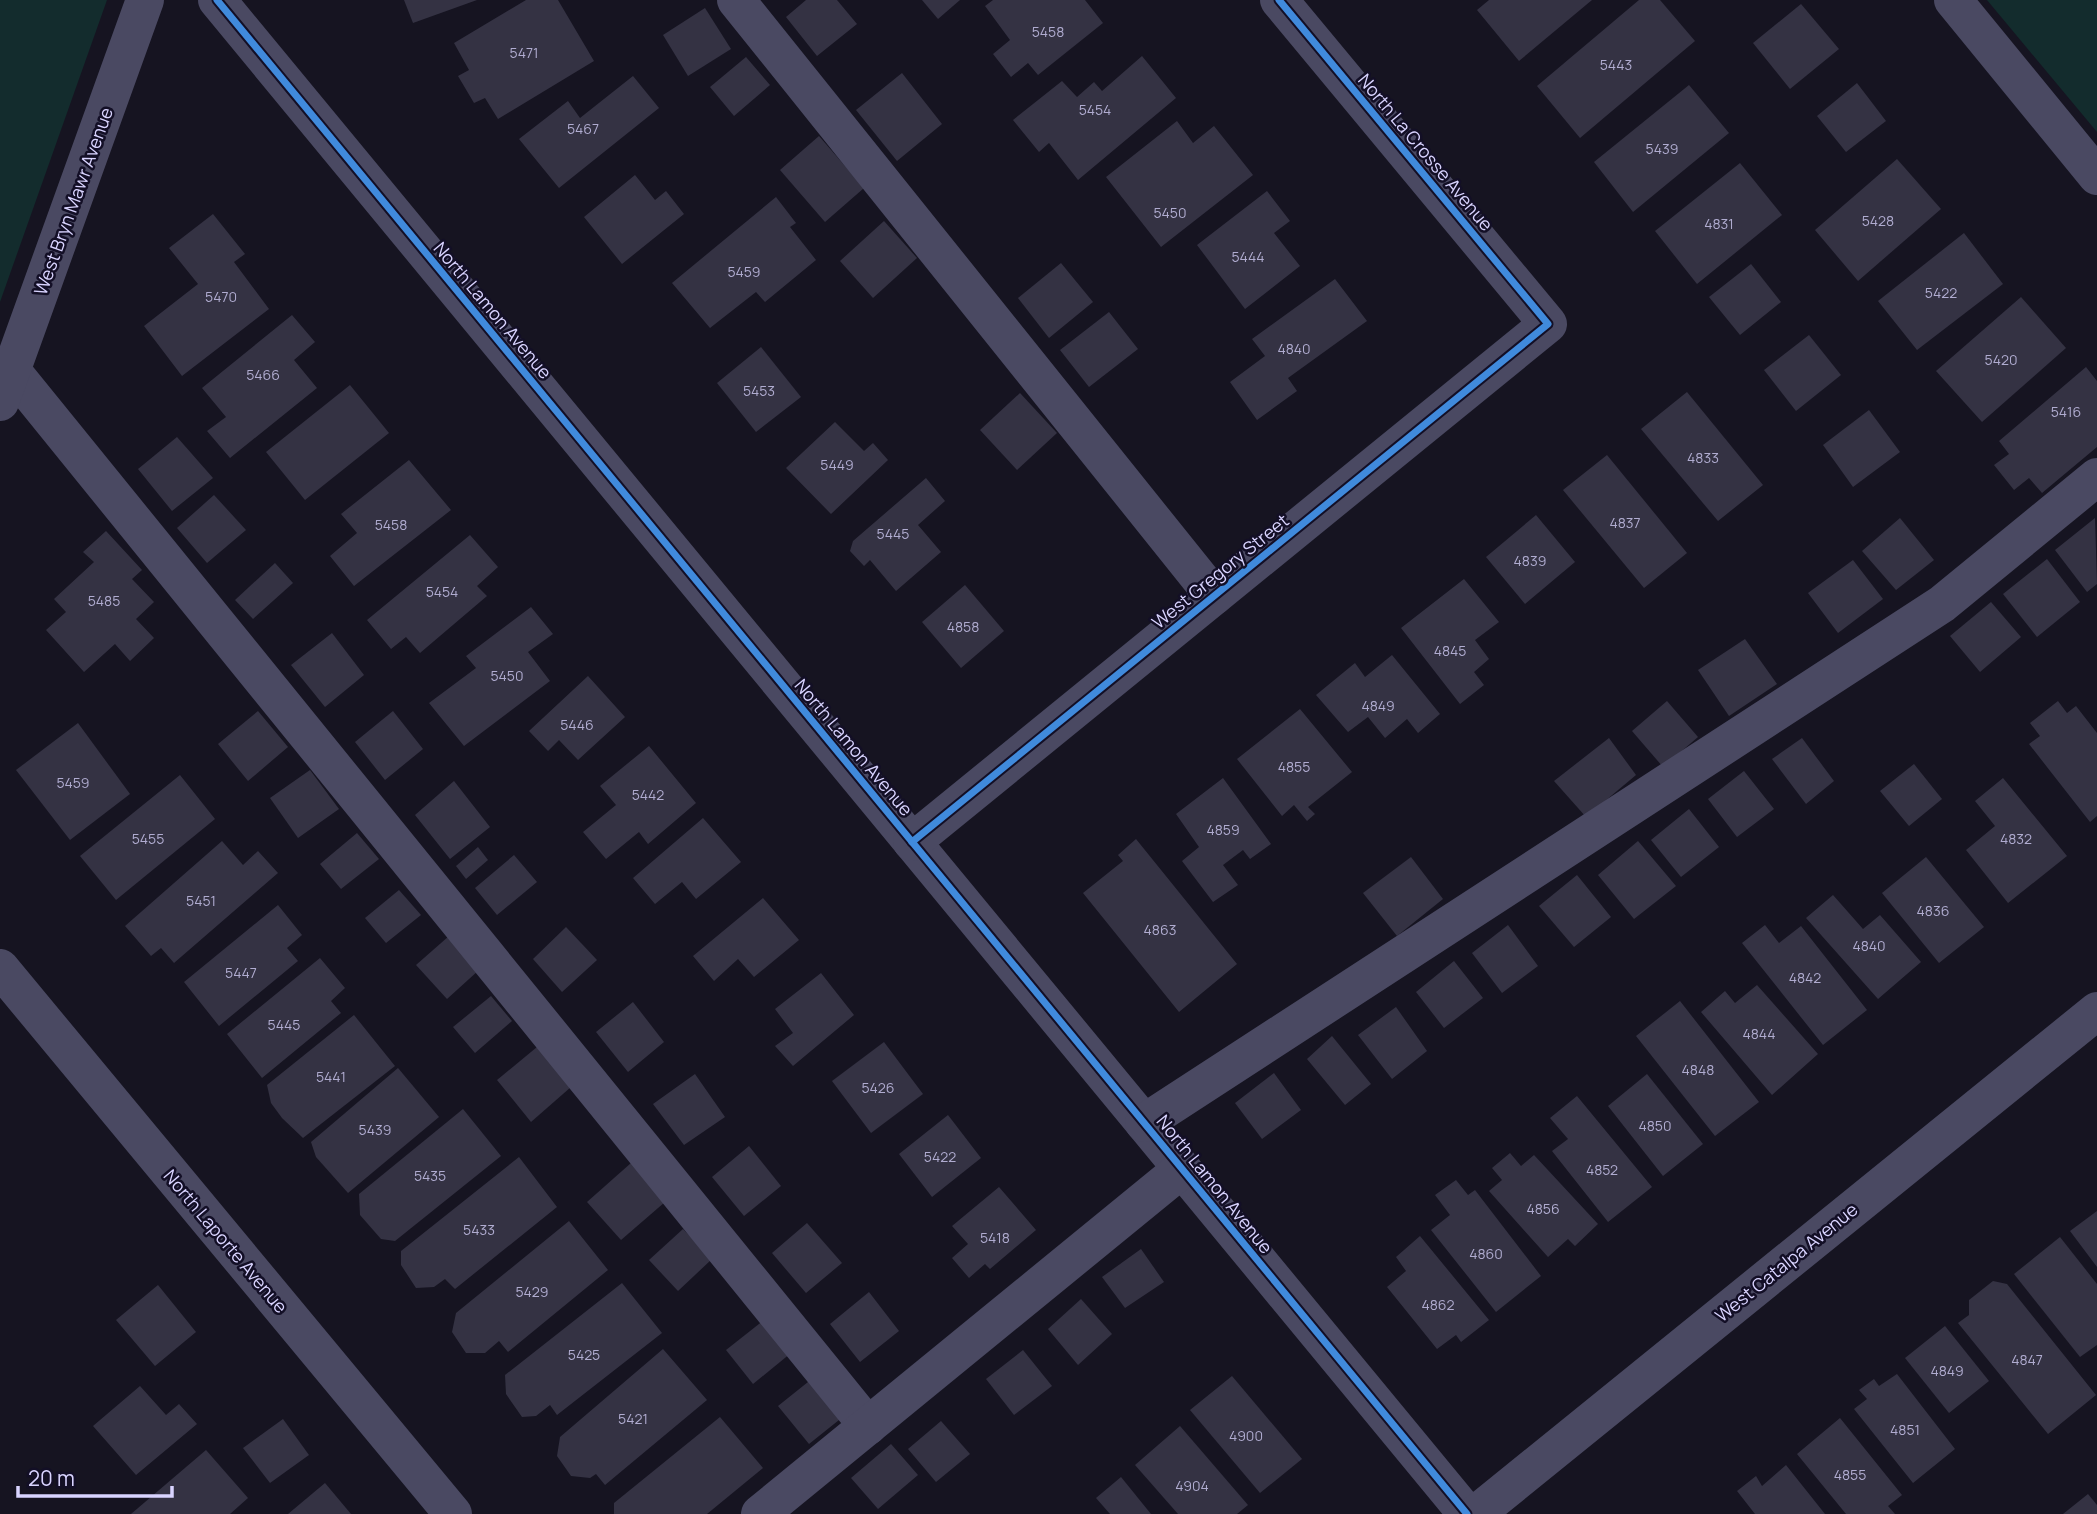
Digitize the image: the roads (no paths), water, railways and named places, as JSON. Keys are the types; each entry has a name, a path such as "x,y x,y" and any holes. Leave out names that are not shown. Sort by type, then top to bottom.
{"street":[{"name":"West Bryn Mawr Avenue","path":"6,387 145,0"},
{"name":"North Lamon Avenue","path":"217,0 1467,1514"},
{"path":"736,0 1214,596"},
{"name":"North La Crosse Avenue","path":"1279,0 1548,324"},
{"path":"1953,0 2097,176"},
{"name":"West Gregory Street","path":"912,842 1548,324"},
{"path":"6,387 868,1426"},
{"path":"1144,1123 1942,604 2097,477"},
{"name":"North Laporte Avenue","path":"0,968 453,1514"},
{"name":"West Catalpa Avenue","path":"1476,1514 2097,1011"},
{"path":"760,1514 1182,1169"}]}
